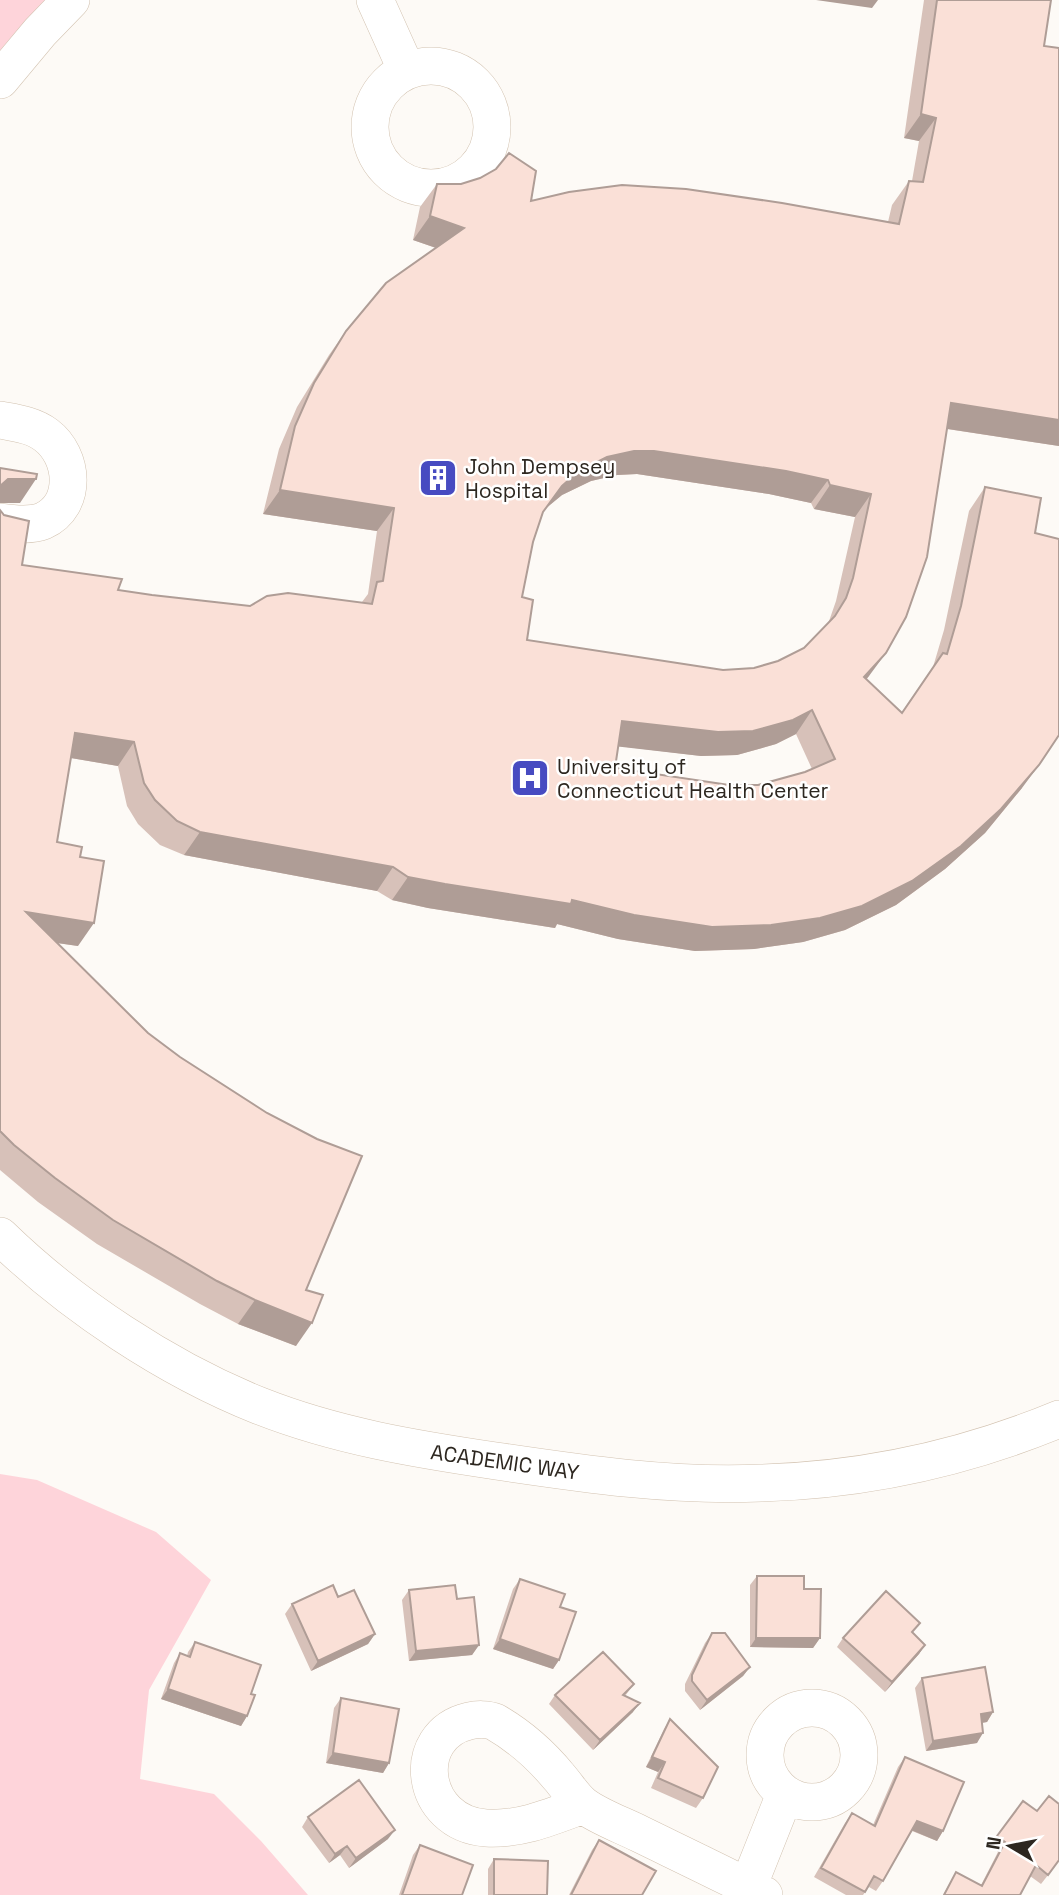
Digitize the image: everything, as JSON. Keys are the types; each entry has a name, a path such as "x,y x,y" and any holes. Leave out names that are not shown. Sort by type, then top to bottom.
{"street":[{"path":"0,80 71,0"},
{"path":"375,0 407,71"},
{"path":"0,420 34,428 45,434 66,459 69,477 63,499 50,516 40,522 27,524 0,522"},
{"name":"ACADEMIC WAY","path":"0,1236 76,1300 177,1366 219,1388 311,1425 405,1448 601,1475 759,1484 827,1479 917,1464 983,1447 1059,1419"},
{"path":"583,1805 756,1891 785,1794"}],"shaded area":[{"path":"0,0 69,0 0,67"},
{"path":"0,1474 37,1480 156,1532 211,1580 149,1690 140,1779 214,1794 261,1841 308,1895 0,1895"}],"building":[{"name":"John Dempsey Hospital","path":"937,0 1051,0 1044,46 1059,48 1059,420 951,403 927,557 906,617 886,653 864,677 902,713 943,653 947,654 961,606 985,487 1041,498 1035,533 1059,539 1059,735 1039,765 1001,809 961,846 912,881 862,906 820,918 771,925 712,927 634,915 572,900 571,904 445,884 408,877 393,867 200,832 177,821 155,800 144,783 134,742 75,733 57,842 82,847 80,857 104,861 94,923 26,912 148,1033 180,1057 267,1113 317,1139 362,1156 306,1290 323,1295 312,1323 217,1281 113,1220 14,1145 0,1131 0,510 4,515 29,521 22,565 122,579 118,590 250,606 267,596 288,593 372,604 377,582 383,581 394,508 280,490 295,426 314,383 346,331 386,283 464,228 430,216 437,184 461,184 480,178 496,169 509,153 536,171 531,201 569,192 622,185 686,189 899,224 909,181 923,182 936,118 921,114","holes":["634,451 654,451 786,471 828,480 830,485 871,494 853,578 846,598 835,616 804,648 778,661 754,668 723,670 527,640 533,600 522,597 533,542 543,512 562,486 579,471 607,457","812,710 835,759 805,772 758,785 729,785 615,768 622,721 718,732 753,731 793,720"]},
{"path":"0,468 37,474 36,479 8,479 0,486"},
{"path":"757,1576 804,1576 804,1589 821,1589 820,1638 756,1638"},
{"path":"520,1579 565,1594 560,1607 576,1612 559,1660 500,1639"},
{"path":"333,1585 338,1597 354,1590 375,1634 318,1661 292,1604"},
{"path":"455,1585 457,1599 474,1597 479,1645 416,1651 409,1590"},
{"path":"886,1591 920,1623 912,1632 925,1645 892,1682 843,1638"},
{"path":"712,1633 725,1633 750,1667 707,1700 692,1681 692,1675"},
{"path":"195,1642 261,1665 251,1694 255,1695 247,1716 168,1689 180,1653 190,1657"},
{"path":"603,1652 634,1684 623,1695 640,1703 600,1740 555,1695"},
{"path":"985,1667 993,1712 981,1714 983,1733 933,1741 922,1678"},
{"path":"341,1698 399,1709 389,1763 333,1753"},
{"path":"670,1719 718,1767 703,1798 658,1778 665,1762 652,1757"},
{"path":"905,1757 964,1782 943,1831 917,1821 883,1881 874,1876 865,1892 821,1868 852,1813 875,1826"},
{"path":"359,1780 395,1830 356,1858 347,1846 335,1854 308,1817"},
{"path":"1049,1796 1059,1804 1059,1860 1048,1875 1036,1865 1020,1895 944,1895 956,1872 982,1886 1005,1842 997,1836 1023,1801 1037,1811"},
{"path":"599,1840 656,1871 642,1895 571,1895"},
{"path":"420,1845 473,1865 462,1895 402,1895"},
{"path":"494,1859 548,1861 547,1895 494,1895"}],"place":[{"name":"John Dempsey Hospital","path":"438,478"},
{"name":"University of Connecticut Health Center","path":"530,778"}]}
